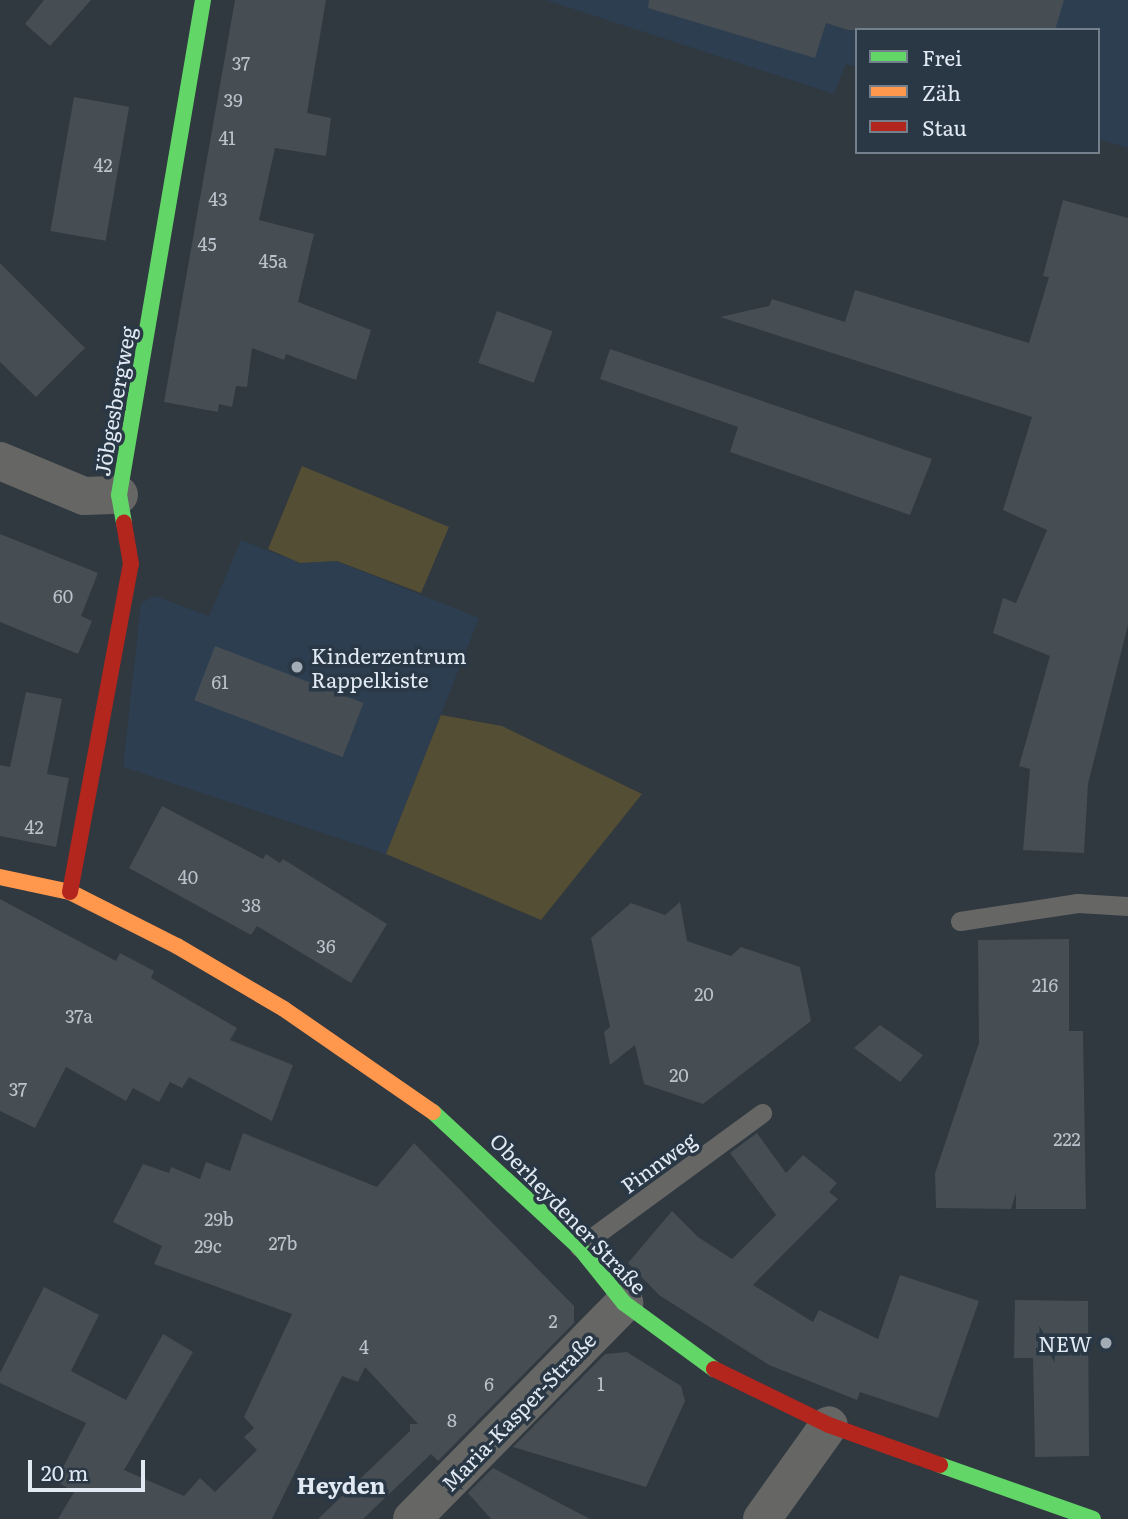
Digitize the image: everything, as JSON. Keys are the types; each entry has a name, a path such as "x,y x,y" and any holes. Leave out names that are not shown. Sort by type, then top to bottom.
{"street":[{"name":"Jöbgesbergweg","path":"70,892 131,564 119,495 203,0"},
{"path":"0,461 84,496 119,495"},
{"name":"Oberheydener Straße","path":"0,877 70,892 177,946 284,1009 419,1102 451,1125 579,1247 624,1303 698,1361 829,1425 1093,1519"},
{"name":"Maria-Kasper-Straße","path":"412,1519 624,1303"},
{"path":"762,1519 829,1425"}],"lane":[{"path":"960,921 1078,904 1128,906"},
{"name":"Pinnweg","path":"579,1247 762,1113"}],"shaded area":[{"path":"546,0 1128,0 1128,148 1100,140 1100,28 855,28 855,66 846,64 834,94"},
{"path":"302,466 449,527 421,593 337,561 300,563 268,549"},
{"name":"Kinderzentrum Rappelkiste","path":"241,540 300,563 336,561 479,618 386,854 123,767 141,603 155,596 209,616"},
{"path":"441,715 502,726 642,794 541,920 386,854"}],"building":[{"path":"44,0 91,0 50,46 25,24"},
{"path":"235,0 326,0 307,113 331,118 326,156 275,148 259,220 314,234 298,302 371,330 356,380 286,354 284,360 252,348 247,387 236,386 232,407 219,404 218,412 164,402"},
{"path":"649,0 1064,0 1056,28 848,30 826,23 815,58 648,8"},
{"path":"74,97 129,107 106,241 50,231"},
{"path":"1063,200 1128,218 1128,625 1088,784 1084,853 1023,850 1030,769 1019,766 1050,656 993,633 1003,598 1016,603 1047,530 1003,510 1032,417 720,317 769,306 772,299 845,322 855,290 1029,343 1049,277 1043,276"},
{"path":"0,263 85,348 36,397 0,362"},
{"path":"497,311 552,331 534,383 478,363"},
{"path":"610,349 932,459 910,515 730,452 738,427 600,379"},
{"path":"0,534 98,573 81,616 92,621 78,654 0,622"},
{"path":"215,646 363,703 343,757 194,700"},
{"path":"26,692 62,699 47,774 69,778 56,847 0,836 0,765 10,767"},
{"path":"162,806 263,859 266,854 280,863 283,859 387,924 351,983 257,926 251,935 129,868"},
{"path":"0,899 116,961 120,953 154,971 151,978 237,1028 230,1040 293,1065 272,1121 189,1077 182,1088 170,1082 159,1102 133,1088 126,1101 66,1067 35,1128 0,1111"},
{"path":"680,902 687,941 731,956 741,947 800,967 811,1021 703,1104 644,1084 635,1045 610,1065 604,1032 610,1027 591,938 631,903 665,915"},
{"path":"1069,939 1069,1031 1083,1031 1086,1209 1016,1209 1016,1193 1011,1209 936,1208 935,1173 979,1043 978,940"},
{"path":"880,1025 923,1055 900,1082 854,1048"},
{"path":"243,1133 377,1187 414,1143 574,1306 574,1323 438,1461 431,1454 363,1519 318,1519 410,1431 410,1424 418,1424 365,1367 358,1382 342,1376 272,1519 58,1519 74,1492 56,1481 86,1423 0,1383 0,1373 44,1287 99,1315 71,1371 126,1400 163,1334 193,1352 124,1470 184,1496 200,1478 215,1492 257,1450 244,1437 254,1428 244,1417 292,1314 154,1264 162,1246 113,1222 143,1164 169,1173 171,1167 200,1179 206,1162 230,1171"},
{"path":"757,1133 786,1173 803,1155 837,1183 829,1192 838,1199 753,1285 813,1322 819,1310 878,1339 900,1275 979,1301 938,1418 860,1392 857,1400 769,1365 659,1295 628,1263 672,1211 698,1237 732,1259 776,1215 730,1153"},
{"path":"1015,1300 1088,1301 1089,1456 1035,1457 1033,1358 1014,1358"},
{"path":"627,1352 681,1386 685,1401 646,1487 513,1447 605,1354"},
{"path":"493,1468 590,1519 491,1519 468,1493"}],"traffic: fast":[{"path":"124,523 119,495 203,0"},
{"path":"433,1112 579,1247 624,1303 714,1369"},
{"path":"940,1465 1093,1519"}],"traffic: slow":[{"path":"0,877 70,892 177,946 284,1009 433,1112"}],"traffic: jam":[{"path":"70,892 131,564 124,523"},
{"path":"714,1369 829,1425 940,1465"}],"place":[{"name":"Kinderzentrum Rappelkiste","path":"297,667"},
{"name":"NEW","path":"1106,1343"}],"district":[{"name":"Heyden","path":"341,1484"}]}
